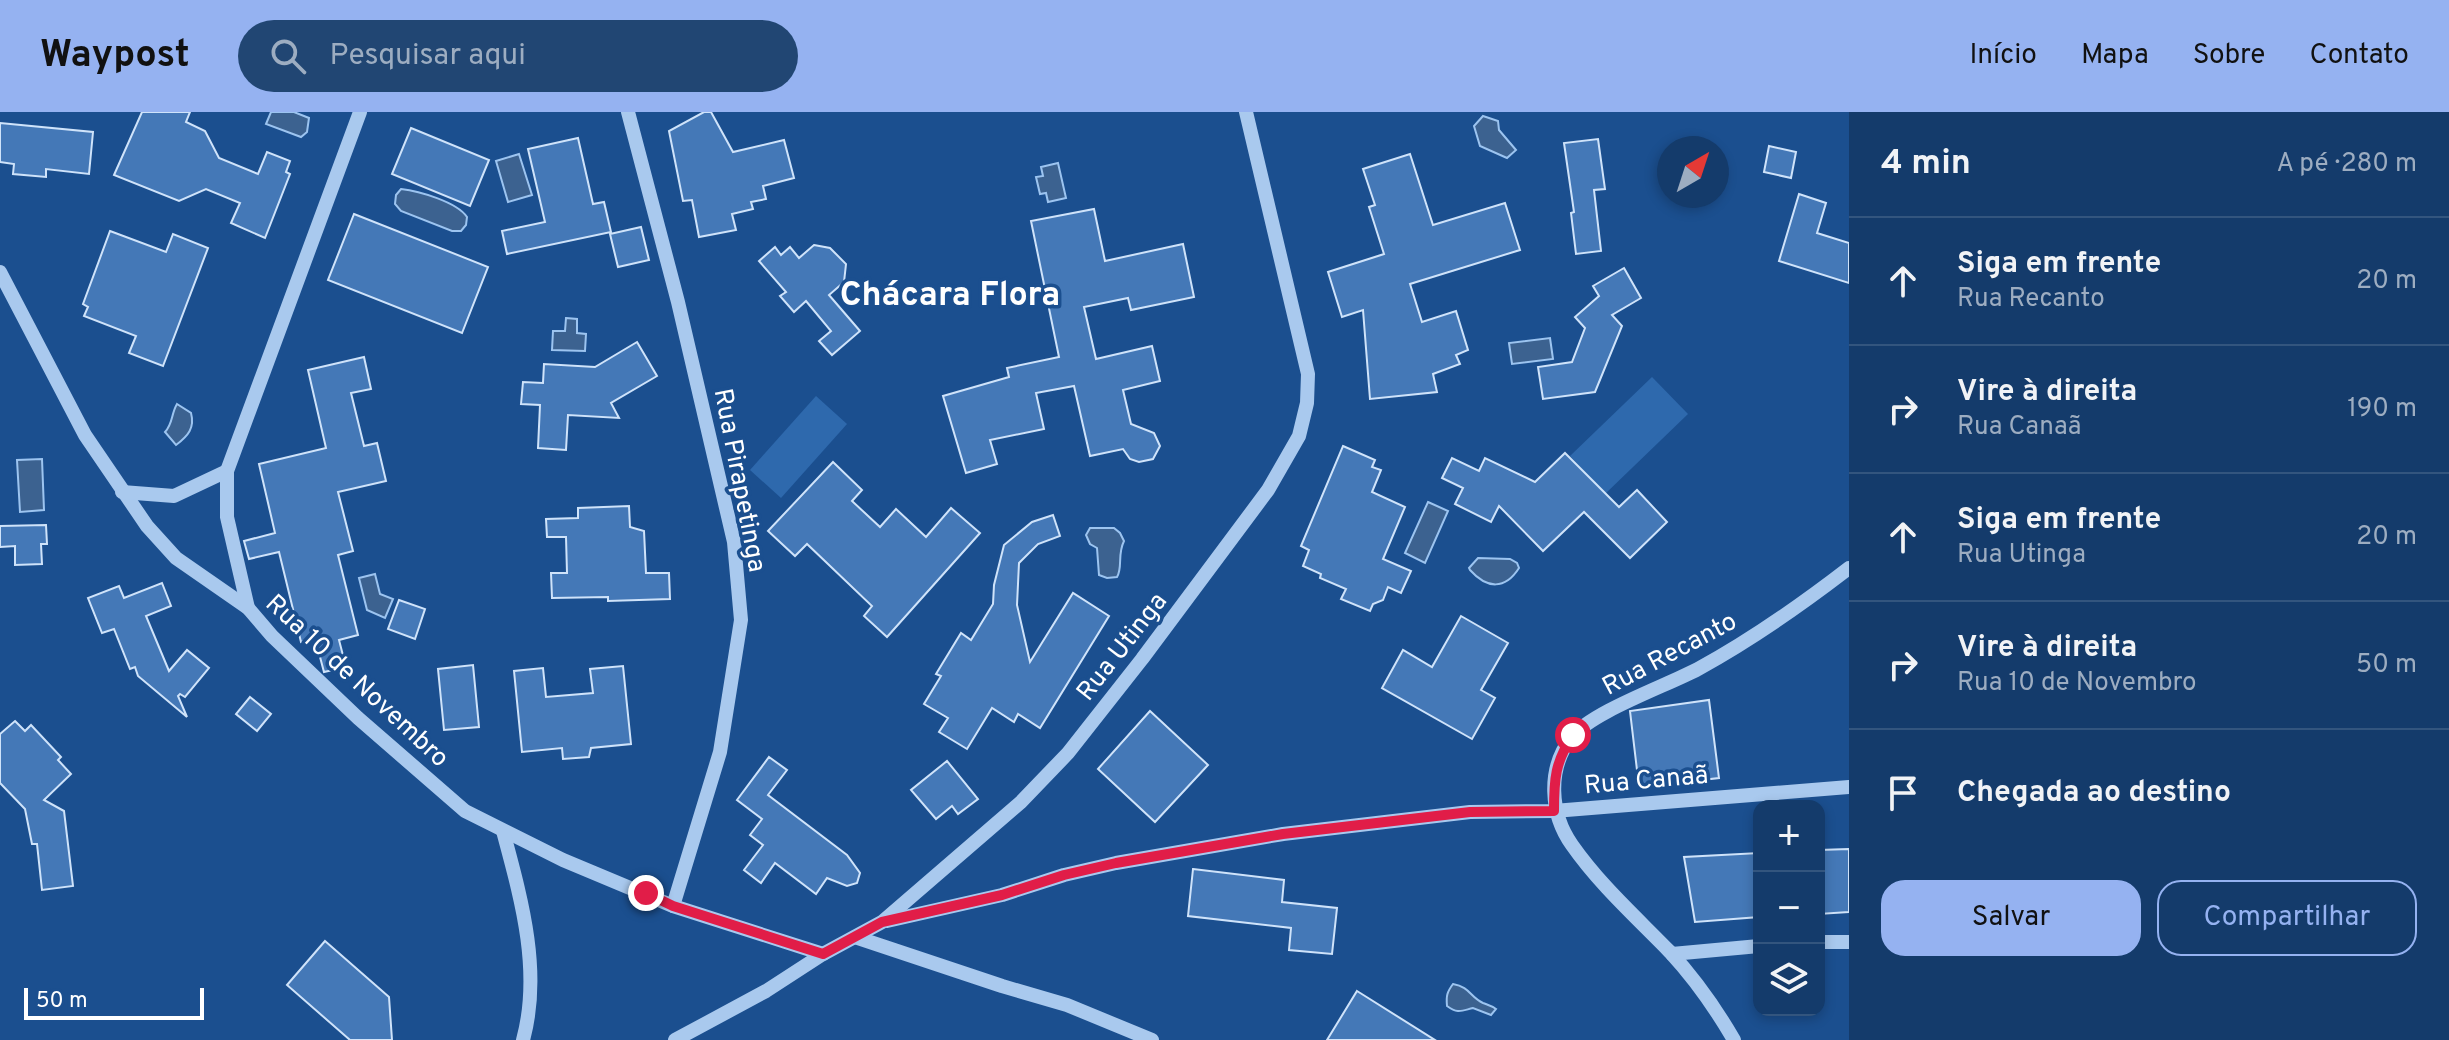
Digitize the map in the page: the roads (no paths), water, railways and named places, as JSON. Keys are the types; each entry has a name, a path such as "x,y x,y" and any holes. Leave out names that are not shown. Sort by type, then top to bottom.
{"street":[{"path":"248,608 227,517 227,471 360,112"},
{"name":"Rua Pirapetinga","path":"628,112 678,302 734,542 741,620 720,752 673,906"},
{"name":"Rua Utinga","path":"675,1040 766,991 823,954 882,922 1021,802 1068,753 1268,490 1299,436 1307,403 1308,374 1246,112"},
{"name":"Rua 10 de Novembro","path":"0,272 85,435 147,526 176,558 248,608 272,636 391,749 465,811 563,860 673,906 823,954"},
{"path":"122,492 174,496 227,471"},
{"name":"Rua Recanto","path":"1554,811 1554,777 1561,753 1573,735 1596,718 1696,670 1743,643 1849,568"},
{"name":"Rua Canaã","path":"882,922 1002,895 1103,866 1283,834 1470,812 1554,811 1849,787"},
{"path":"1554,811 1570,843 1617,900 1672,954 1713,1004 1734,1040"},
{"path":"503,831 524,921 532,972 528,1023 523,1040"},
{"path":"855,937 1081,1010 1152,1040"},
{"path":"1825,942 1849,942"},
{"path":"1672,954 1753,947"}],"district":[{"name":"Chácara Flora","path":"950,293"}]}
